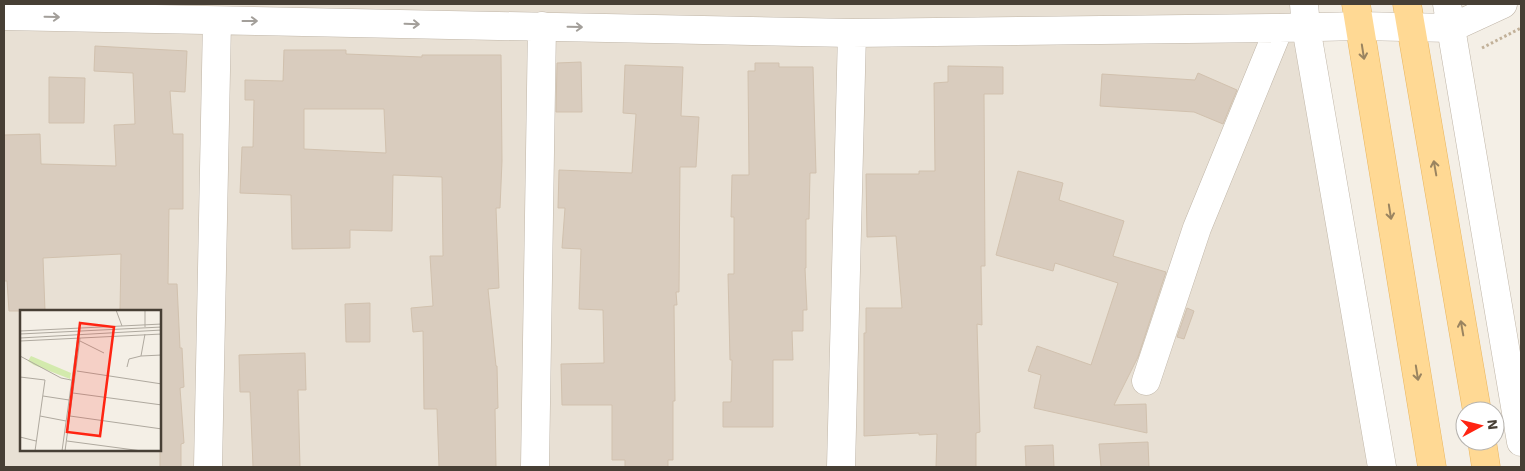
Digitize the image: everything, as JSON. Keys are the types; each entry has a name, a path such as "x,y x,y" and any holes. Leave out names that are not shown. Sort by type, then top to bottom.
{"main road":[{"path":"1358,15 1432,467"},
{"path":"1409,15 1474,401"},
{"path":"1484,451 1486,467"}],"street":[{"path":"4,16 217,20 328,13 441,14 542,26 852,33 1279,28 1305,15 1449,16 1504,4"},
{"path":"1305,15 1382,467"},
{"path":"1449,16 1521,442"},
{"path":"208,467 217,20"},
{"path":"535,467 542,26"},
{"path":"1146,381 1197,228 1279,28"},
{"path":"840,467 852,33"}],"path":[{"path":"1457,61 1521,28"}],"shaded area":[{"path":"4,4 1304,4 1382,467 4,467"}],"building":[{"path":"95,46 187,51 185,92 170,91 173,134 183,134 183,209 169,209 168,284 177,284 180,348 182,348 184,387 180,388 184,443 181,444 181,467 160,467 161,310 120,310 121,254 43,258 45,310 9,311 7,281 4,281 4,135 40,134 41,164 116,166 114,125 135,124 133,73 94,71"},
{"path":"284,50 346,50 346,54 422,57 422,55 501,55 502,161 500,208 496,208 499,288 488,289 497,366 498,408 495,409 496,467 439,467 437,409 424,409 423,331 413,332 411,308 433,306 430,256 443,256 442,177 393,175 392,231 350,230 350,248 292,249 291,195 240,193 242,147 253,147 254,100 245,100 245,80 283,81","holes":["304,109 384,109 386,153 304,149"]},
{"path":"581,62 582,112 556,112 557,63"},
{"path":"755,63 779,63 779,67 813,67 816,173 810,173 809,219 806,219 805,268 807,310 803,310 803,331 792,331 793,360 773,360 773,427 723,427 723,402 731,402 732,360 730,360 728,274 734,274 734,217 731,217 732,175 749,175 748,71 755,71"},
{"path":"625,65 683,67 681,116 699,117 696,167 680,167 679,292 676,292 677,305 674,305 675,401 673,401 673,460 668,460 668,467 625,467 625,460 612,460 612,405 562,405 561,364 604,363 603,310 579,309 581,249 562,248 565,208 558,208 559,170 632,173 636,114 623,113"},
{"path":"948,66 1003,67 1003,94 984,94 985,266 981,266 982,325 977,324 980,432 976,433 976,467 936,467 937,434 864,436 864,333 866,333 866,308 902,308 896,236 867,237 866,174 919,174 919,171 935,171 934,83 948,82"},
{"path":"1198,73 1237,90 1223,124 1194,112 1100,106 1102,74 1195,80"},
{"path":"49,77 85,78 84,123 49,123"},
{"path":"1018,171 1063,183 1059,200 1124,221 1113,256 1166,272 1138,357 1114,405 1146,404 1147,433 1034,408 1041,375 1028,371 1037,346 1091,365 1118,283 1055,263 1053,271 996,255"},
{"path":"370,303 370,342 346,342 345,304"},
{"path":"1187,308 1194,311 1184,339 1177,337"},
{"path":"305,353 306,390 298,390 300,467 253,467 250,392 240,392 239,355"},
{"path":"1148,442 1149,467 1101,467 1099,444"},
{"path":"1053,445 1054,467 1026,467 1025,446"}]}
